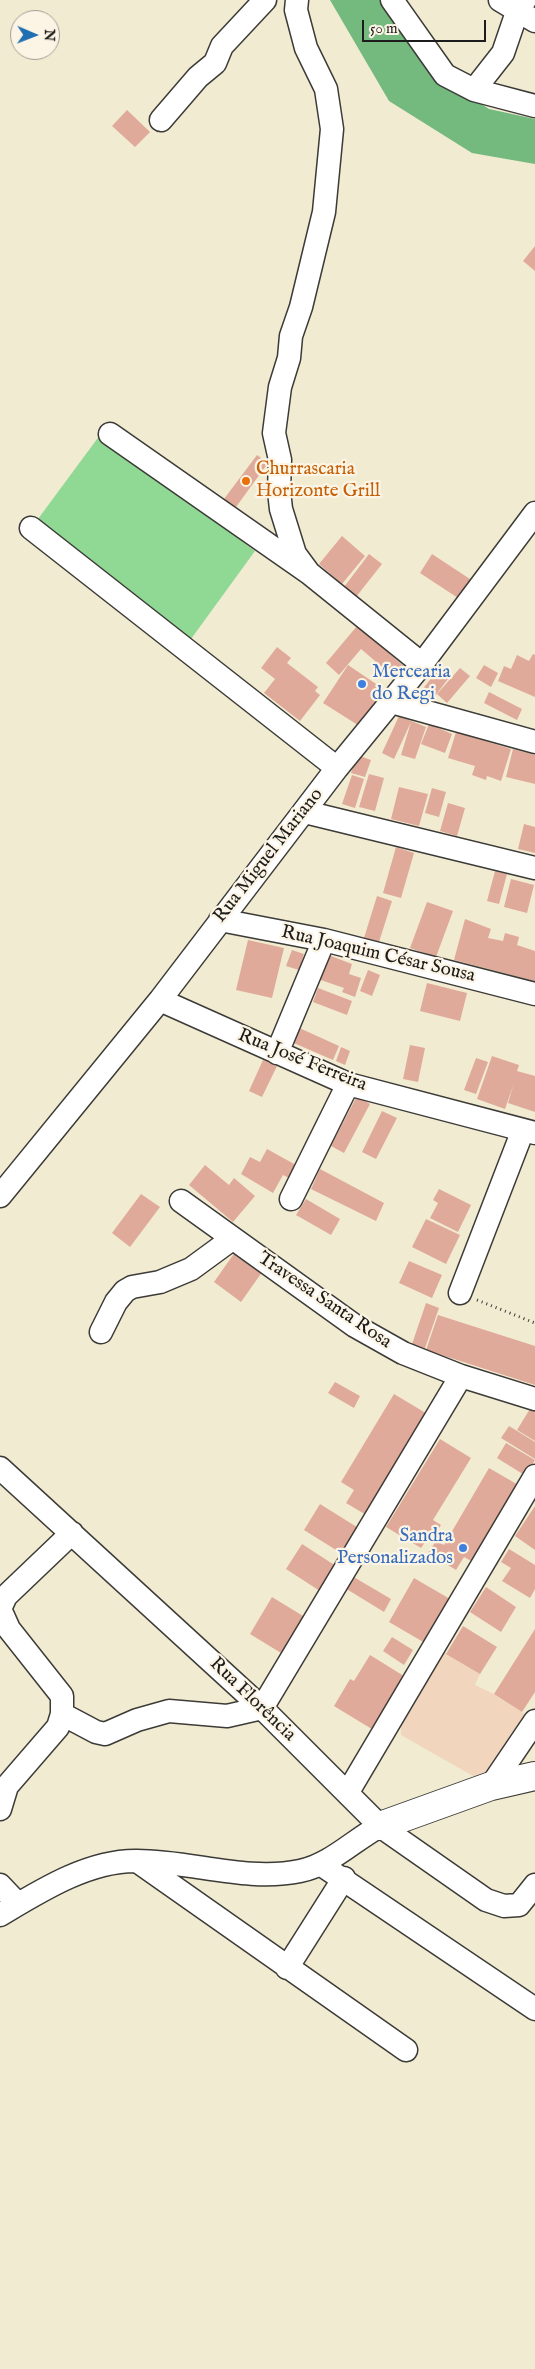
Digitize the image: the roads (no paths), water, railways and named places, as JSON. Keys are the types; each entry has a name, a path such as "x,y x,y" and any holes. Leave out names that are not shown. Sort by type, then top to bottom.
{"main road":[{"path":"380,1826 491,1786 535,1776"}],"street":[{"path":"161,120 198,77 215,63 222,46 265,0"},
{"path":"296,0 296,10 306,48 326,89 332,129 324,212 301,307 291,336 274,433 280,460 279,491 281,509 295,554 309,572"},
{"path":"392,0 445,75 474,90 535,106"},
{"path":"474,90 503,53 519,8"},
{"path":"110,434 309,572 422,664"},
{"name":"Rua Miguel Mariano","path":"0,1196 160,1000 337,768 422,664 535,513"},
{"path":"31,528 337,768"},
{"path":"391,702 531,735"},
{"path":"305,812 535,868"},
{"name":"Rua Joaquim César Sousa","path":"220,920 324,940 535,994"},
{"path":"277,1053 324,940"},
{"name":"Rua José Ferreira","path":"160,1000 348,1084 529,1131"},
{"path":"291,1199 348,1084"},
{"path":"460,1292 529,1131"},
{"name":"Travessa Santa Rosa","path":"181,1201 355,1326 403,1353 461,1376 535,1399"},
{"path":"101,1332 116,1302 125,1291 132,1287 160,1282 191,1269 232,1239"},
{"path":"62,1714 96,1732 105,1734 137,1720 169,1711 227,1716 262,1708 461,1376"},
{"name":"Rua Florência","path":"0,1468 262,1708 380,1826 486,1900 504,1906 519,1905 535,1885"},
{"path":"348,1792 535,1476"},
{"path":"0,1809 7,1786 58,1727 62,1714 62,1696 9,1629 0,1609 6,1596 72,1533"},
{"path":"491,1786 535,1721"},
{"path":"0,1885 9,1909 86,1871 111,1863 136,1860 250,1874 282,1874 302,1871 320,1864 380,1826"},
{"path":"136,1860 406,2050"},
{"path":"320,1864 344,1878 535,2009"},
{"path":"287,1968 344,1878"}],"place":[{"name":"Churrascaria Horizonte Grill","path":"246,481"},
{"name":"Mercearia do Regi","path":"362,684"},
{"name":"Sandra Personalizados","path":"463,1548"}]}
